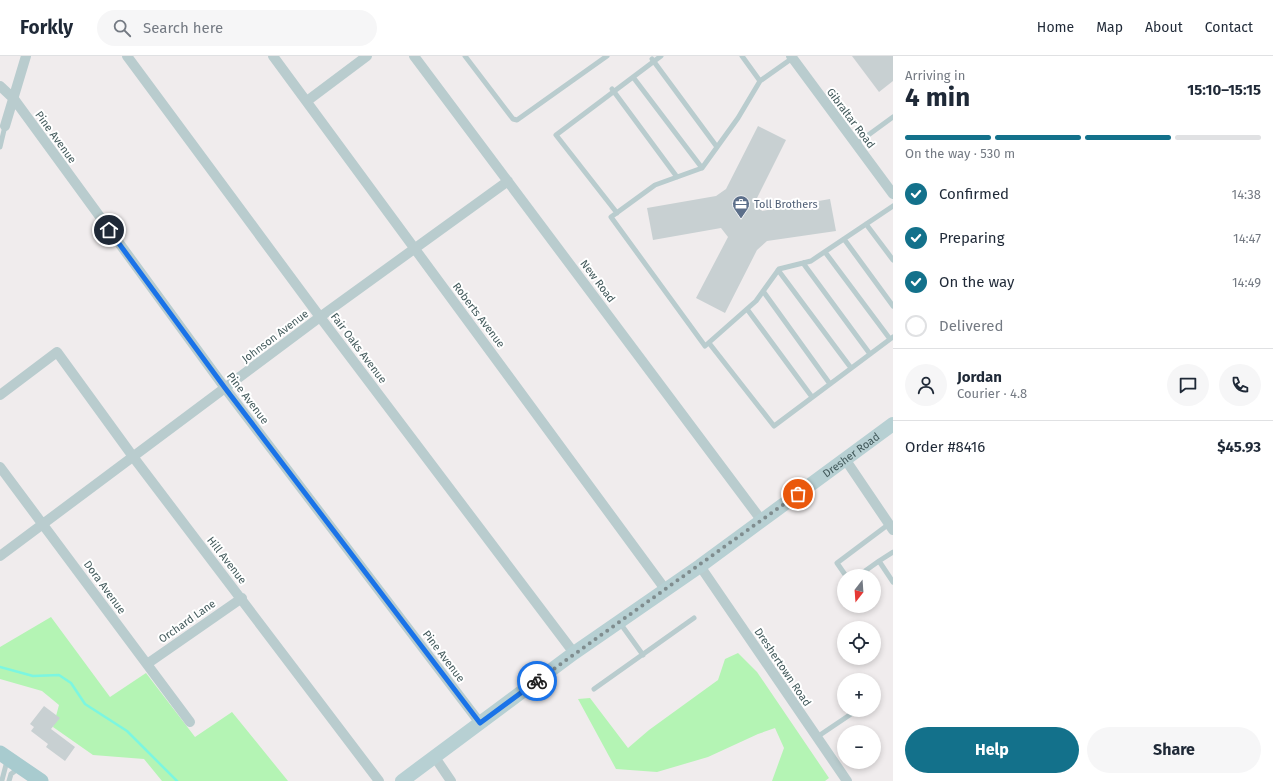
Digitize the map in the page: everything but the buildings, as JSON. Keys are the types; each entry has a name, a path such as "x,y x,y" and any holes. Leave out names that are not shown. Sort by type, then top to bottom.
{"main road":[{"name":"Dresher Road","path":"402,781 574,653 700,566 893,424"},
{"path":"4,756 41,781"}],"street":[{"path":"3,131 26,56"},
{"name":"Fair Oaks Avenue","path":"127,56 320,317 574,653"},
{"name":"Roberts Avenue","path":"273,56 413,249 484,341 665,589"},
{"path":"307,101 367,56"},
{"name":"New Road","path":"414,56 762,521"},
{"name":"Gibraltar Road","path":"792,57 893,194"},
{"name":"Pine Avenue","path":"0,86 14,99 225,388 480,723"},
{"name":"Johnson Avenue","path":"0,556 43,523 134,458 320,317 508,181"},
{"name":"Hill Avenue","path":"0,394 57,352 134,458 380,781"},
{"path":"845,459 891,527"},
{"name":"Dora Avenue","path":"0,467 190,722"},
{"name":"Dreshertown Road","path":"700,566 847,781"},
{"name":"Orchard Lane","path":"147,664 242,598"},
{"path":"434,756 451,781"}],"lane":[{"path":"465,56 513,119 517,120 607,56"},
{"path":"617,213 556,134 613,90 633,77 653,60 661,56"},
{"path":"742,56 760,81"},
{"path":"792,57 760,81 738,118 702,168 655,185 611,217 705,346 747,309 763,291 778,270 811,261 893,206"},
{"path":"653,60 717,147"},
{"path":"633,77 702,168"},
{"path":"613,90 677,177"},
{"path":"856,144 893,117"},
{"path":"0,147 3,131"},
{"path":"866,224 893,260"},
{"path":"844,239 893,306"},
{"path":"708,343 774,426 891,338 825,252"},
{"path":"802,263 870,354"},
{"path":"778,270 852,368"},
{"path":"763,291 830,384"},
{"path":"747,309 812,397"},
{"path":"841,569 837,563 891,527"},
{"path":"868,569 893,552"},
{"path":"879,561 893,582"},
{"path":"594,689 694,618"},
{"path":"619,622 643,655"},
{"path":"817,737 847,717"},
{"path":"2,780 4,756"},
{"path":"9,781 11,774 21,767"}],"green space":[{"path":"51,617 110,697 146,673 195,737 232,712 288,781 162,781 144,759 93,755 53,727 59,705 42,691 0,679 0,647"},
{"path":"738,653 757,672 829,778 825,781 772,781 784,748 775,728 758,734 708,757 657,772 616,769 578,699 590,698 628,748 649,730 718,680 725,659"}],"waterway":[{"path":"0,667 33,676 59,675 71,683 85,704 127,731 177,781"}],"way so far":[{"path":"537,681 574,653 700,566 798,494"}],"place":[{"name":"Toll Brothers","path":"741,219"}],"route":[{"path":"109,230 225,388 480,723 537,681"}]}
